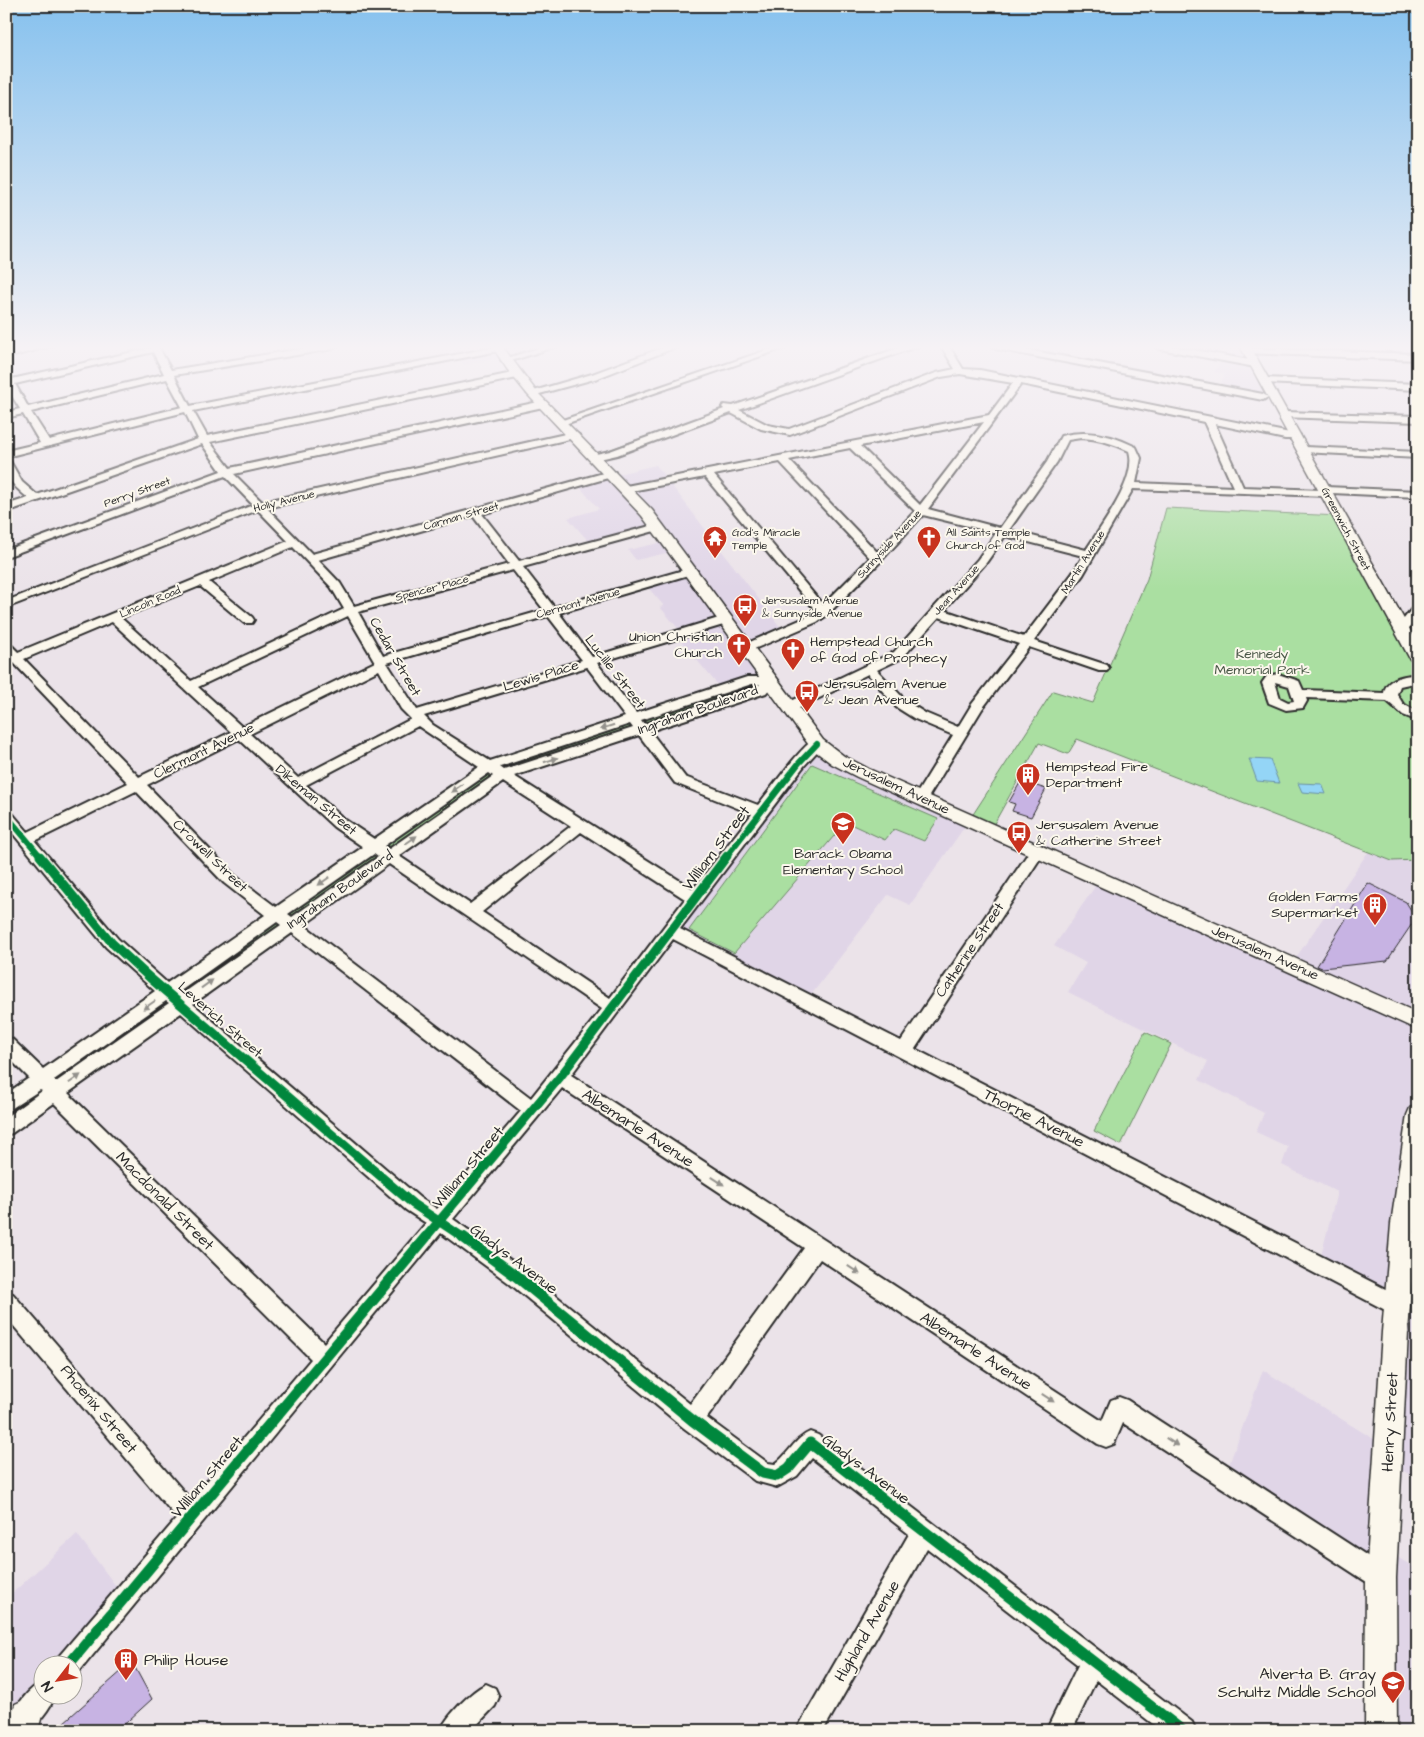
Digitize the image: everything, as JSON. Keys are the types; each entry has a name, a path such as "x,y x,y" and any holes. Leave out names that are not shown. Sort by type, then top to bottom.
{"main road":[{"name":"Jerusalem Avenue","path":"567,427 626,489 658,527 817,744 838,760 863,773 1418,1022"},
{"name":"Greenwich Street","path":"1292,427 1418,659"},
{"name":"Henry Street","path":"1381,1731 1381,1578 1404,1224 1414,1166 1418,1115"}],"street":[{"path":"36,427 46,444"},
{"path":"6,454 116,427"},
{"name":"Cedar Street","path":"197,427 227,472 336,585 408,709 417,718 695,898"},
{"path":"6,509 204,440 266,427"},
{"name":"Perry Street","path":"6,554 227,472 436,427"},
{"path":"595,457 613,453 677,427"},
{"path":"764,427 800,442 852,444 935,427"},
{"path":"626,489 782,458 800,442 831,427"},
{"path":"1211,427 1239,489"},
{"path":"1242,427 1285,436 1297,436"},
{"name":"Sunnyside Avenue","path":"747,648 813,619 823,612 877,559 921,511 982,429"},
{"name":"Holly Avenue","path":"6,605 260,506 574,435"},
{"name":"Jean Avenue","path":"790,707 898,655 982,562 1052,462 1062,440 1067,436 1090,435 1120,443 1133,449 1136,458 1130,486"},
{"path":"852,444 921,511 1089,554"},
{"path":"1304,450 1418,455"},
{"path":"782,458 877,559"},
{"path":"6,463 18,484 36,499"},
{"path":"707,473 823,612"},
{"name":"Carman Street","path":"311,558 612,474"},
{"path":"1130,486 1418,494"},
{"name":"Martin Avenue","path":"921,798 977,707 1069,587 1130,486"},
{"name":"Lucille Street","path":"475,512 680,780 761,812"},
{"name":"Spencer Place","path":"188,687 351,610 658,527"},
{"name":"Lincoln Road","path":"10,655 113,617 295,542"},
{"name":"Clermont Avenue","path":"26,839 381,663 550,611 691,571"},
{"path":"201,580 248,620"},
{"path":"937,612 1103,668"},
{"path":"1402,629 1417,612"},
{"name":"Dikeman Street","path":"113,617 340,823 613,1008"},
{"name":"Lewis Place","path":"296,785 417,718 588,662 726,620"},
{"name":"Crowell Street","path":"10,655 229,879 292,924 533,1110"},
{"path":"870,669 901,704 920,716 960,733"},
{"path":"1418,678 1397,681 1391,685 1389,691 1390,697 1403,710 1418,717"},
{"name":"Ingraham Boulevard","path":"6,1127 48,1086 168,992 489,766 761,690 770,680"},
{"path":"1298,694 1390,697"},
{"name":"Ingraham Boulevard","path":"6,1104 48,1086 181,1003 504,775 637,724"},
{"name":"William Street","path":"76,1654 560,1077 761,812 799,763 817,744"},
{"name":"Leverich Street","path":"6,815 112,943 413,1204 440,1222"},
{"path":"471,912 581,825"},
{"name":"Catherine Street","path":"904,1051 1038,850"},
{"name":"Thorne Avenue","path":"671,930 1398,1306"},
{"name":"Macdonald Street","path":"6,1044 324,1359"},
{"name":"Albemarle Avenue","path":"560,1077 1106,1436 1119,1408 1381,1578"},
{"name":"Gladys Avenue","path":"440,1222 516,1276 692,1420 764,1472 777,1476 790,1468 810,1443 1183,1731"},
{"path":"692,1420 817,1246"},
{"name":"Phoenix Street","path":"6,1301 191,1517"},
{"name":"Highland Avenue","path":"809,1731 924,1531"},
{"path":"1059,1731 1092,1662"},
{"path":"453,1731 486,1698"}],"shaded area":[{"path":"656,465 784,632 747,648 771,680 722,690 676,635 682,633 660,607 664,606 645,584 690,572 675,551 636,560 628,550 668,541 658,527 592,545 568,518 599,509 577,484"},
{"name":"Barack Obama Elementary School","path":"817,744 970,819 910,905 888,895 811,995 674,927"},
{"path":"1368,852 1392,861 1418,860 1418,1479 1391,1464 1386,1550 1418,1570 1418,1731 1386,1731 1386,1573 1225,1476 1263,1370 1391,1450 1401,1305 1319,1264 1337,1192 1282,1165 1288,1147 1256,1132 1264,1113 1199,1080 1208,1061 1068,992 1086,963 1054,946 1101,878 1291,965"},
{"path":"77,1534 124,1597 77,1654 32,1654 32,1704 6,1731 6,1599"}],"green space":[{"path":"672,427 679,427 595,457 608,450"},
{"name":"Kennedy Memorial Park","path":"1166,508 1340,516 1418,659 1418,860 1392,861 1077,739 1068,754 1039,743 991,829 970,819 1053,691 1093,703 1147,579"},
{"path":"751,680 771,680 761,690 504,775 6,1127 6,1104 489,766"},
{"path":"812,764 938,819 924,841 894,829 885,840 846,822 734,953 689,930"},
{"path":"1145,1032 1171,1044 1121,1145 1094,1131"}],"water":[{"path":"1249,759 1270,760 1279,783 1257,781"},
{"path":"1298,783 1322,784 1326,794 1302,792"}],"building":[{"name":"Hempstead Fire Department","path":"1021,781 1046,789 1031,817 1012,811 1015,804 1009,802"},
{"name":"Golden Farms Supermarket","path":"1368,883 1406,902 1416,918 1387,961 1322,968 1317,966"},
{"name":"Philip House","path":"132,1662 152,1699 117,1731 54,1731"}],"cycle path":[{"path":"77,1654 560,1077 715,871 799,763 817,744"},
{"path":"6,815 112,943 150,978 413,1204 469,1241 516,1276 692,1420 763,1473 777,1476 789,1468 810,1443 1183,1731"}],"place":[{"name":"God's Miracle Temple","path":"715,559"},
{"name":"All Saints Temple Church of God","path":"929,559"},
{"name":"Jersusalem Avenue & Sunnyside Avenue","path":"745,627"},
{"name":"Union Christian Church","path":"739,666"},
{"name":"Hempstead Church of God of Prophecy","path":"793,671"},
{"name":"Jersusalem Avenue & Jean Avenue","path":"807,713"},
{"name":"Hempstead Fire Department","path":"1028,796"},
{"name":"Barack Obama Elementary School","path":"843,845"},
{"name":"Jersusalem Avenue & Catherine Street","path":"1019,854"},
{"name":"Golden Farms Supermarket","path":"1375,926"},
{"name":"Philip House","path":"126,1681"},
{"name":"Alverta B. Gray Schultz Middle School","path":"1393,1704"}]}
